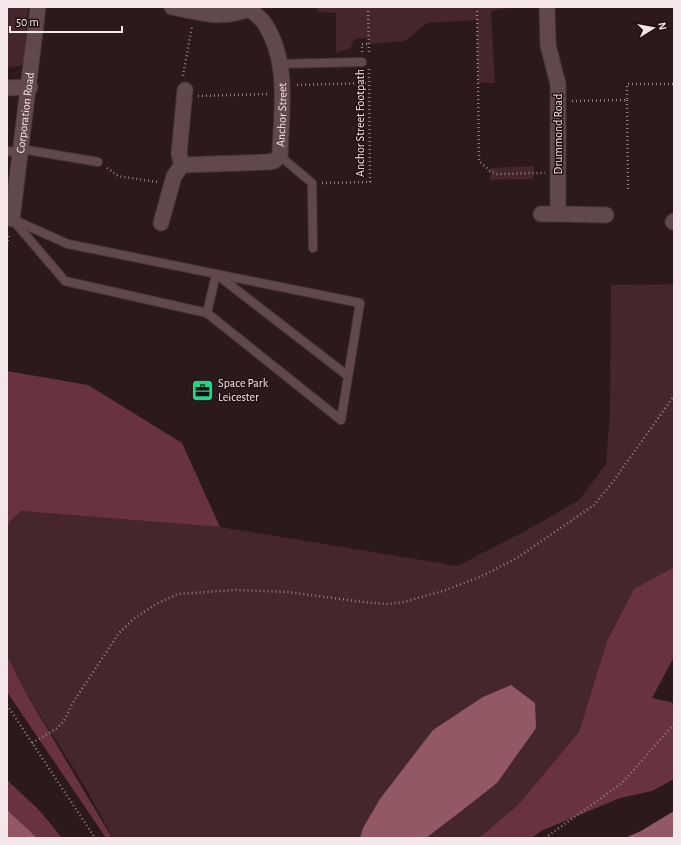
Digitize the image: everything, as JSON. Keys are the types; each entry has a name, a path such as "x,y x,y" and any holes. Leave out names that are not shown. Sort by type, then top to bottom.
{"street":[{"name":"Corporation Road","path":"12,219 17,151 30,87 38,7"},
{"path":"172,7 218,16 235,15 250,8"},
{"name":"Drummond Road","path":"547,7 548,45 558,84 558,214"},
{"name":"Anchor Street","path":"182,165 268,162 274,161 280,156 282,90 279,64 273,39 265,23 250,8"},
{"path":"7,88 30,87"},
{"path":"161,223 174,176 182,165 179,154 185,93"},
{"path":"541,214 606,215"}],"lane":[{"path":"279,64 366,60"},
{"path":"17,151 98,162"},
{"path":"280,156 312,183 313,248"},
{"path":"12,219 68,244 360,303 340,420 207,313 65,281 12,219"},
{"path":"207,313 216,274"},
{"path":"216,274 348,376"}],"path":[{"name":"Anchor Street Footpath","path":"366,60 368,7"},
{"path":"477,7 479,161 490,170 498,174 558,172"},
{"path":"195,12 183,73 185,93 282,90 369,83"},
{"name":"Anchor Street Footpath","path":"312,183 370,182 369,67"},
{"path":"628,190 627,84 674,84"},
{"path":"558,102 627,100"},
{"path":"98,162 118,176 157,182"},
{"path":"32,743 56,729 64,721 72,704 119,633 141,614 156,604 178,594 235,590 288,592 363,602 399,603 443,591 480,577 517,558 594,505 612,483 674,396"},
{"path":"7,705 95,838"},
{"path":"546,838 622,783 674,724"}],"shaded area":[{"path":"8,7 28,7 23,65 7,68"},
{"path":"318,7 534,7 499,9 491,12 495,83 478,83 477,20 427,23 405,41 369,44 369,38 355,39 350,49 336,52 336,13 317,12"},
{"path":"534,166 533,179 490,180 491,168"},
{"path":"674,284 674,567 634,589 607,641 579,732 518,805 479,838 113,838 85,787 23,688 7,655 7,528 10,521 21,511 220,527 458,566 536,525 579,500 606,464 610,413 611,285"},
{"path":"7,371 88,385 182,443 220,527 21,511 10,521 7,528"},
{"path":"674,567 674,657 652,698 671,702 674,706 674,779 652,791 620,798 541,831 532,838 479,838 518,805 579,732 607,641 634,589"},
{"path":"7,655 23,688 112,838 106,838 7,692"},
{"path":"511,685 535,703 536,728 497,783 426,838 360,838 363,828 380,799 433,730 483,697"},
{"path":"7,780 39,810 62,838 25,838 7,822"},
{"path":"7,810 37,838 7,838"},
{"path":"674,811 674,838 625,838 641,831"}],"place":[{"name":"Space Park Leicester","path":"202,390"}]}
